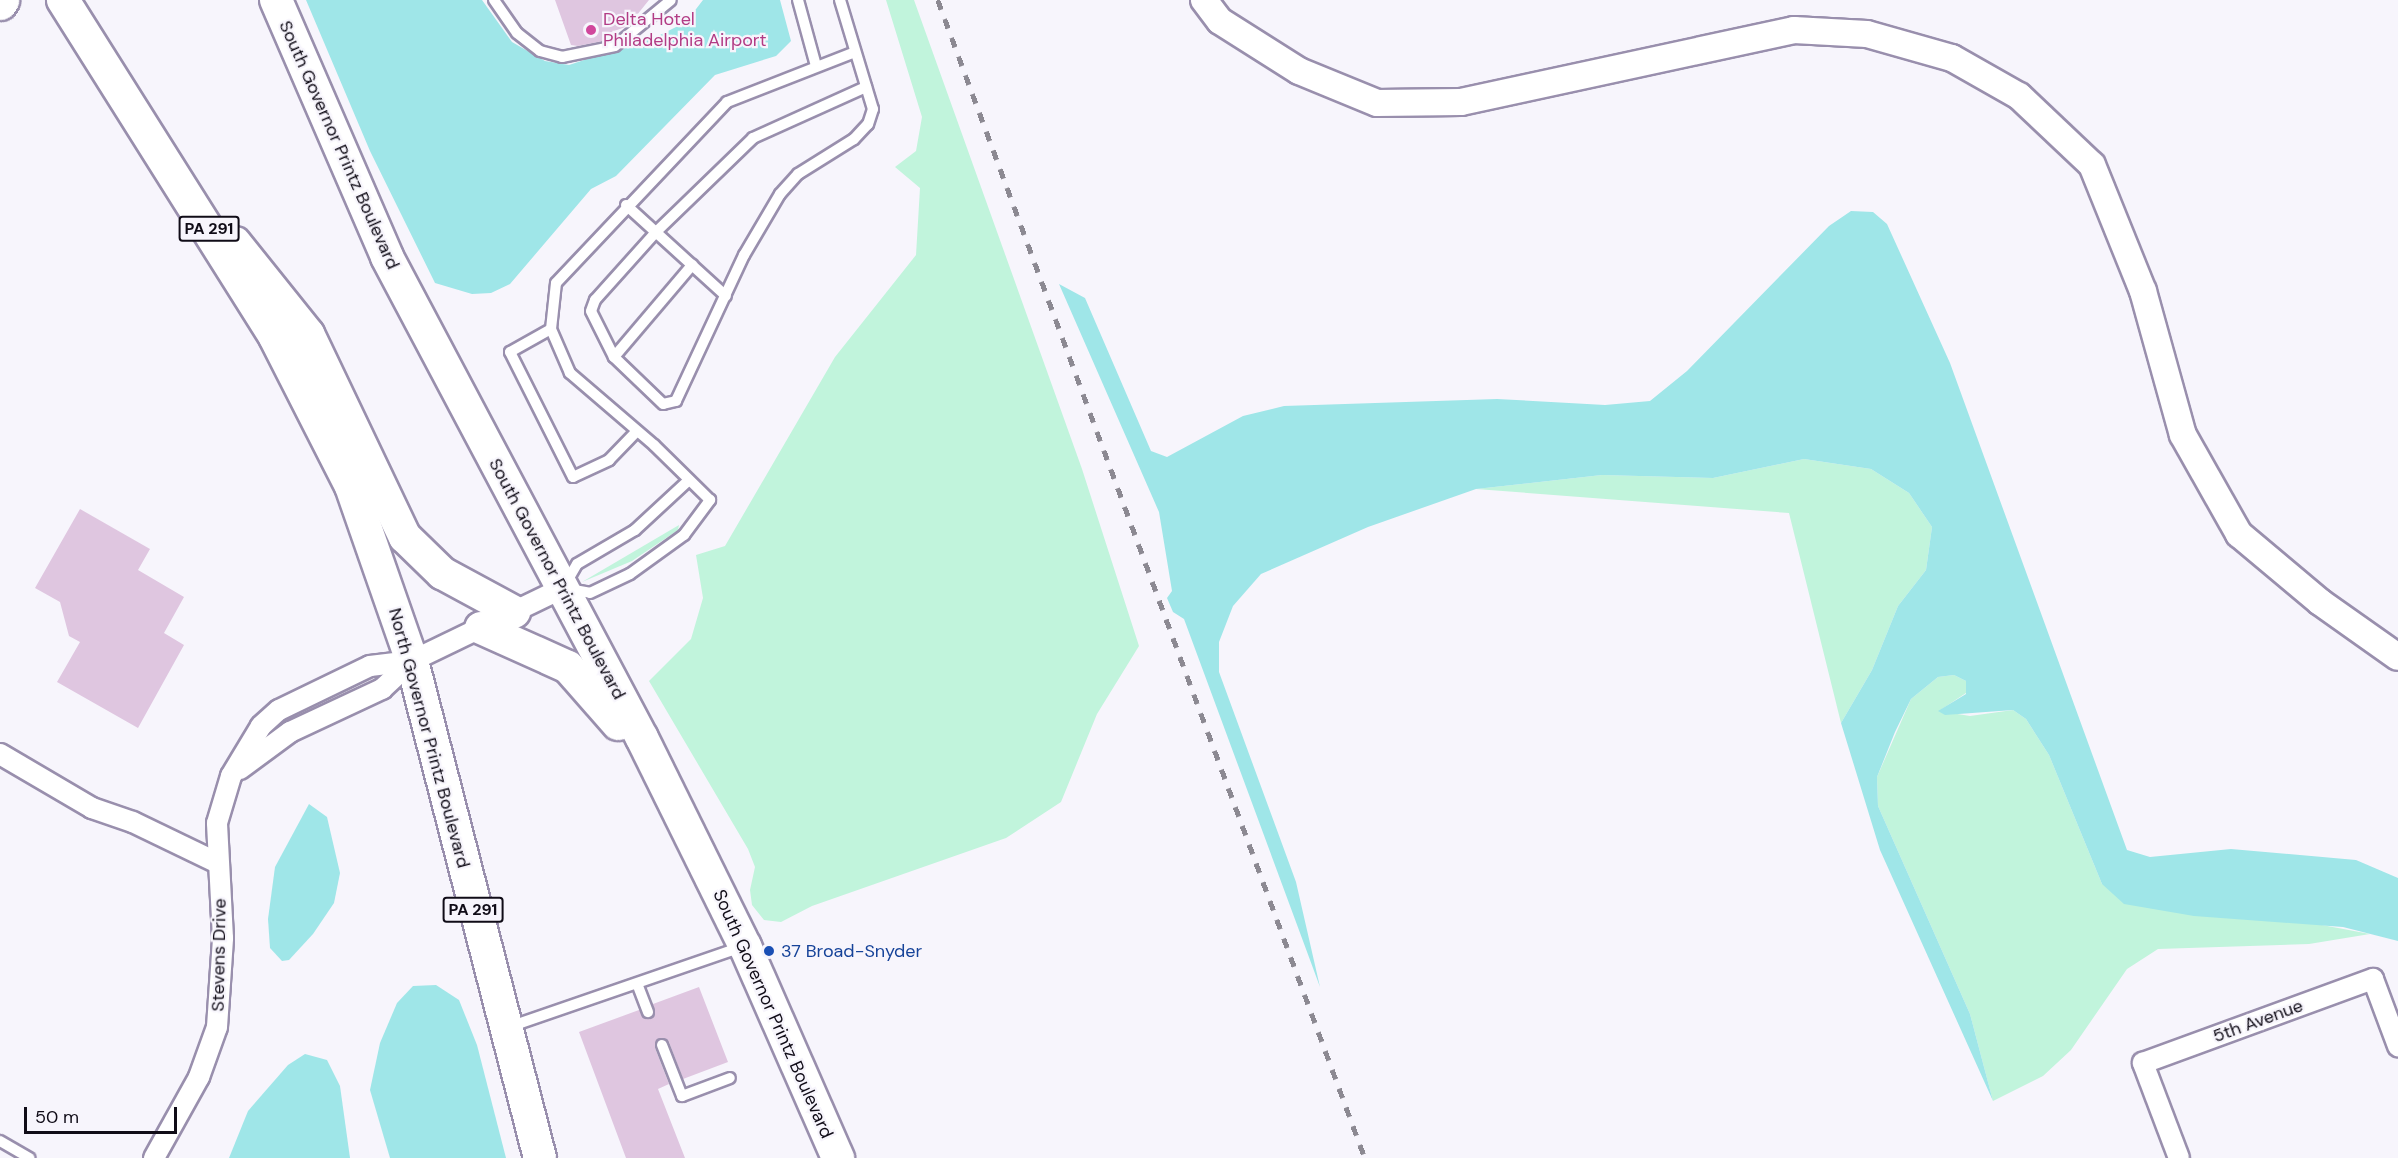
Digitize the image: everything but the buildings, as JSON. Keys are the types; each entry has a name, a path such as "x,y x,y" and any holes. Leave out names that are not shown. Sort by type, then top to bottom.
{"main road":[{"name":"South Governor Printz Boulevard","path":"276,0 387,257 667,789 744,946 838,1158"},
{"name":"North Governor Printz Boulevard","path":"65,3 275,337 324,430 366,522 412,661 504,1028 540,1158"},
{"path":"182,186 273,286 308,334 410,544 454,581 514,612"},
{"path":"481,628 548,655 578,676 667,789"}],"street":[{"path":"1204,0 1220,21 1299,70 1377,103 1461,102 1794,30 1867,34 1952,58 2019,96 2092,165 2143,291 2183,435 2239,534 2320,602 2398,657"},
{"name":"Stevens Drive","path":"154,1158 199,1077 218,1027 223,946 218,863 219,810 231,776 261,726 279,710 370,666 412,661 563,588"},
{"path":"0,754 92,808 133,822 218,863"},
{"name":"5th Avenue","path":"2179,1158 2143,1063 2373,979 2398,1046"}],"lane":[{"path":"494,0 517,33 540,51 562,57 615,46 671,0"},
{"path":"655,0 661,10"},
{"path":"798,0 816,66"},
{"path":"840,0 873,109 868,124 854,139 798,174 780,194 671,405 663,404 614,357 591,311 656,232 753,138 866,87"},
{"path":"689,480 635,530 578,564 563,588 590,593 630,574 684,535 710,500 689,480 637,431 570,373 552,329 556,283 626,205 727,102 855,52"},
{"path":"626,205 726,296"},
{"path":"614,357 692,265"},
{"path":"552,329 510,352 573,477 609,460 637,431"},
{"path":"504,1028 638,986 744,946"},
{"path":"638,986 648,1012"},
{"path":"662,1045 682,1096 730,1078"},
{"path":"0,1141 29,1158"}],"green space":[{"path":"886,0 914,0 1082,469 1139,646 1097,714 1061,802 1006,838 812,906 781,922 764,920 752,905 750,890 755,867 748,849 649,681 691,639 703,598 696,555 725,546 835,357 916,255 920,188 895,167 916,151 922,117"},
{"path":"1804,459 1871,469 1909,493 1932,527 1926,570 1898,606 1872,670 1841,723 1789,513 1476,489 1602,475 1713,478"},
{"path":"679,525 678,530 632,561 582,582"},
{"path":"1954,675 1966,681 1966,693 1939,711 1970,716 2013,710 2026,719 2049,755 2102,884 2370,934 2309,944 2158,949 2127,969 2071,1050 2043,1076 1993,1101 1970,1014 1878,806 1877,777 1911,699 1938,677"}],"water":[{"path":"306,0 482,0 512,42 545,61 569,65 660,35 686,22 703,0 780,0 791,41 776,56 715,75 616,176 591,189 510,284 491,293 472,294 435,283 370,151"},
{"path":"1851,211 1873,212 1887,224 1950,363 2127,850 2150,857 2231,849 2356,860 2398,878 2398,941 2343,927 2194,916 2124,904 2102,884 2049,755 2026,719 2013,710 1945,715 1938,711 1966,694 1966,681 1954,675 1938,677 1911,699 1895,732 1877,777 1878,806 1970,1014 1993,1101 1880,850 1841,723 1872,670 1898,606 1926,570 1932,527 1909,493 1871,469 1804,459 1713,478 1602,475 1476,489 1368,527 1261,574 1233,606 1219,642 1219,672 1296,882 1320,987 1184,619 1173,612 1167,598 1172,591 1159,512 1059,284 1085,298 1151,451 1167,457 1243,416 1284,406 1497,399 1605,405 1650,401 1687,371 1829,226"},
{"path":"309,804 327,817 340,873 334,903 313,934 289,960 282,961 270,948 268,919 275,867"},
{"path":"436,985 459,1000 477,1045 506,1158 390,1158 370,1090 380,1043 397,1003 413,986"},
{"path":"305,1054 327,1060 340,1086 350,1158 229,1158 248,1111 288,1065"}],"railway":[{"path":"938,0 1365,1158"}],"place":[{"name":"Delta Hotel Philadelphia Airport","path":"591,30"},
{"name":"37 Broad-Snyder","path":"769,951"}]}
